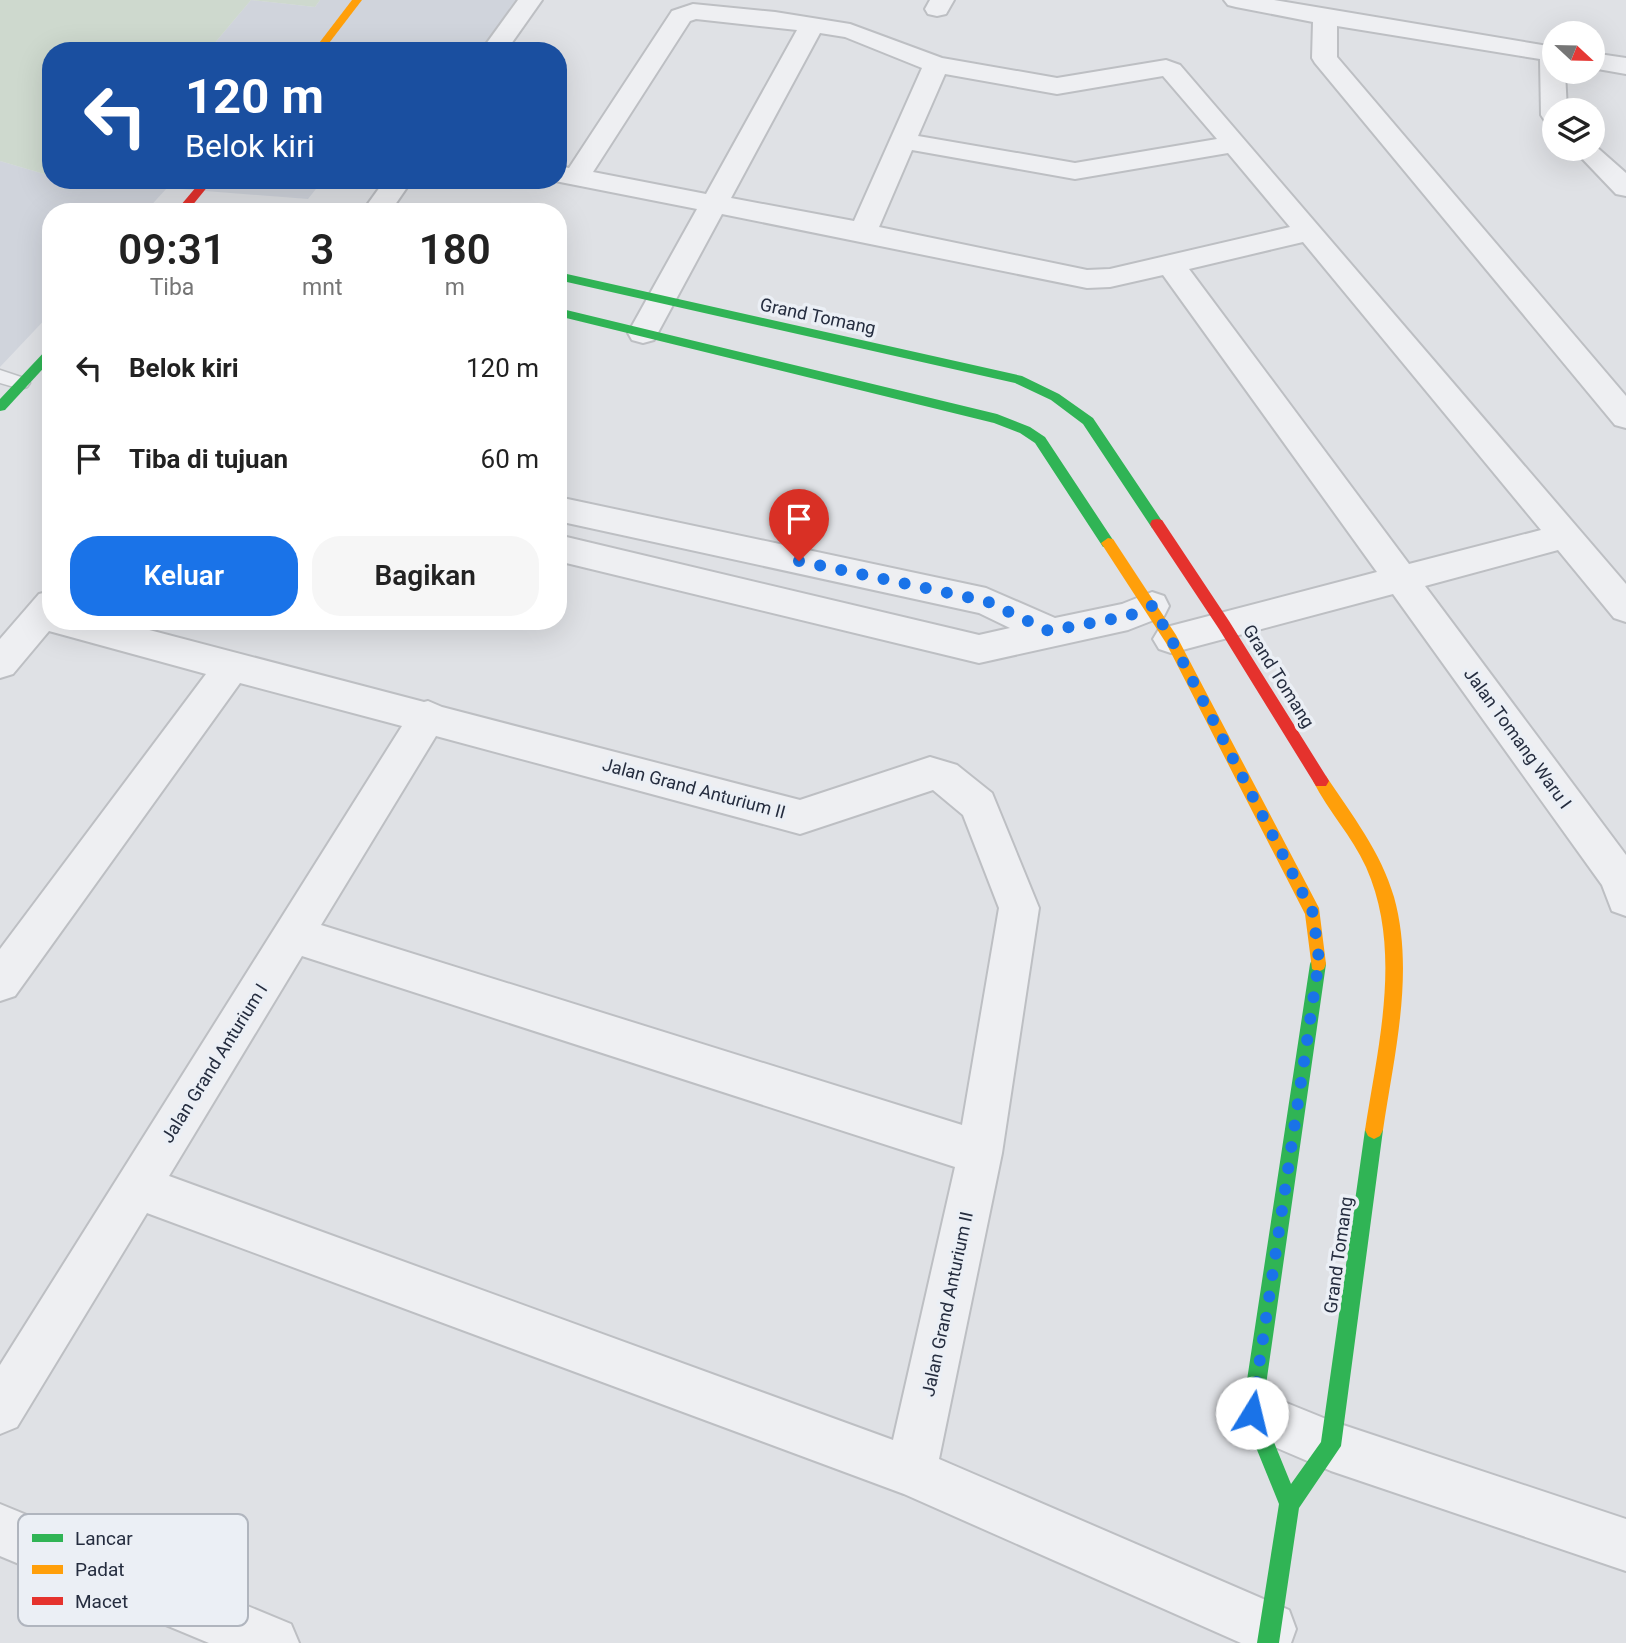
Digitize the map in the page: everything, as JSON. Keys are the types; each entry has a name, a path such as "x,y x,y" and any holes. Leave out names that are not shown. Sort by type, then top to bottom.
{"street":[{"path":"325,42 357,0"},
{"path":"500,42 530,0"},
{"path":"1236,0 1542,52"},
{"path":"1309,232 1110,278 1087,279 863,232 567,176 681,16 702,11 850,31 936,65 1057,86 1166,68 1171,70 1236,144 1626,608"},
{"path":"1325,17 1324,58 1626,418"},
{"path":"643,333 812,25"},
{"path":"1605,62 1626,66"},
{"path":"863,232 936,65"},
{"path":"904,141 1076,171 1236,144"},
{"path":"1599,161 1626,187"},
{"path":"189,203 200,189"},
{"name":"Jalan Tomang Waru I","path":"1171,265 1624,885"},
{"name":"Grand Tomang","path":"567,278 1018,379 1051,392 1068,403 1088,421 1224,625 1375,868 1390,915 1394,984 1331,1446 1289,1504 1269,1636"},
{"path":"567,314 997,419 1024,430 1040,440 1152,606 1313,913 1319,960 1252,1413 1289,1504"},
{"path":"0,407 42,361"},
{"path":"567,511 986,601 1049,631"},
{"path":"1171,639 1565,536"},
{"path":"567,550 979,649 1049,631 1128,616 1152,606"},
{"path":"979,649 986,601"},
{"path":"0,664 42,624"},
{"name":"Jalan Grand Anturium II","path":"104,630 800,817 930,774 944,776 978,805 1019,908 980,1153 911,1472"},
{"path":"0,982 232,666"},
{"name":"Jalan Grand Anturium I","path":"0,1410 428,716"},
{"path":"294,935 980,1153"},
{"path":"137,1187 911,1472 1269,1636"},
{"path":"1252,1413 1331,1446 1626,1545"},
{"path":"0,1530 18,1538"},
{"path":"217,1632 272,1643"}],"lane":[{"path":"0,376 21,383"}],"shaded area":[{"path":"0,0 251,0 216,42 42,42 42,173 0,161"},
{"path":"251,0 315,7 320,0 525,0 495,42 216,42"},
{"path":"251,0 320,0 315,7"},
{"path":"0,161 42,173 42,189 166,189 153,203 42,203 42,323 0,367"},
{"path":"180,189 316,189 308,199"}],"traffic: fast":[{"path":"567,278 1018,379 1055,397 1088,421 1157,524"},
{"path":"567,314 997,419 1025,430 1040,440 1108,543"},
{"path":"0,407 42,362"},
{"path":"1289,1504 1252,1413 1318,964"},
{"path":"1268,1643 1289,1504 1331,1446 1374,1130"}],"traffic: slow":[{"path":"325,42 357,0"},
{"path":"1108,543 1171,639 1313,913 1318,964"},
{"path":"1321,781 1374,867 1385,897 1392,929 1394,963 1389,1031 1374,1130"}],"traffic: jam":[{"path":"189,203 200,189"},
{"path":"1157,524 1224,625 1321,781"}],"route":[{"path":"799,561 986,601 1049,631 1128,616 1152,606 1171,639 1313,913 1319,960 1252,1413"}]}
